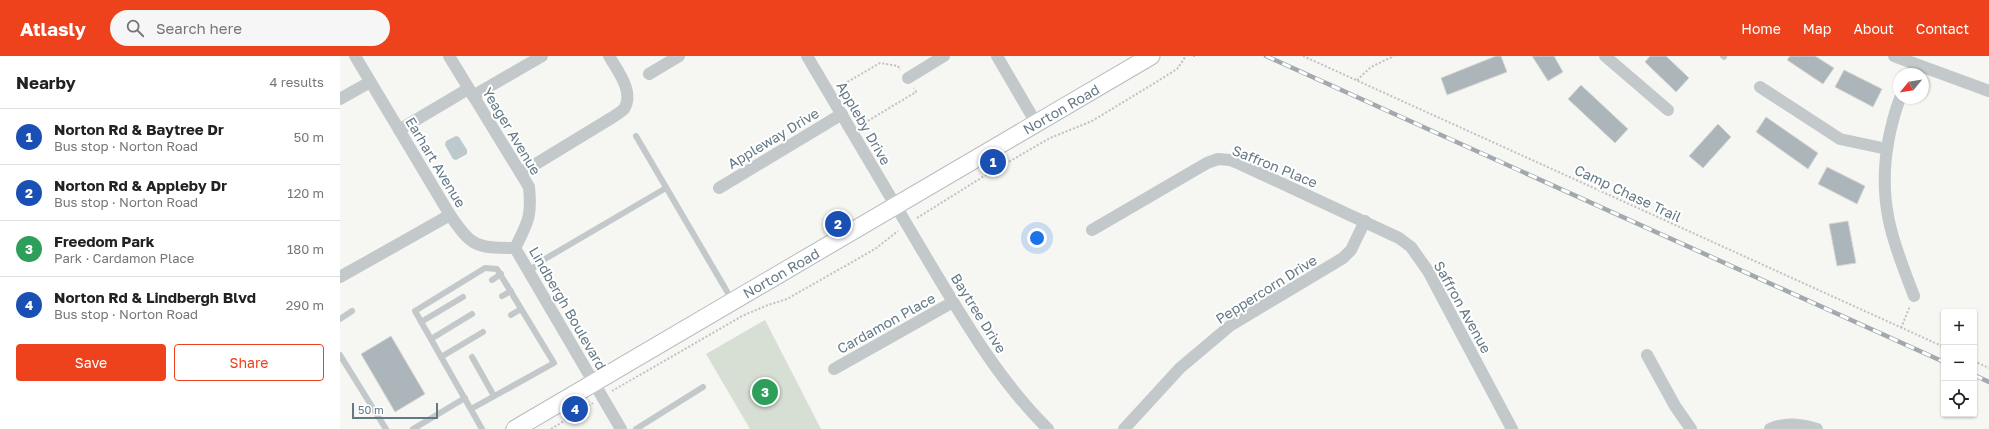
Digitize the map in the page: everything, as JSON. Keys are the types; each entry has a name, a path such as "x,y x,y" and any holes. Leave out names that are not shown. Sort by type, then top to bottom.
{"main road":[{"name":"Norton Road","path":"515,429 1151,56"}],"street":[{"name":"Earhart Avenue","path":"354,56 450,215 471,242 489,248 515,248"},
{"name":"Yeager Avenue","path":"449,56 529,187 531,205 529,219 515,248"},
{"path":"399,130 542,56"},
{"path":"521,173 624,109 628,97 625,84 609,56"},
{"path":"649,74 679,56"},
{"name":"Appleby Drive","path":"807,56 895,206"},
{"path":"908,78 944,56"},
{"path":"997,56 1036,123"},
{"path":"1605,56 1668,110"},
{"path":"1894,56 1909,68"},
{"path":"1929,74 1989,91"},
{"path":"340,99 370,82"},
{"path":"1760,88 1840,139 1887,149"},
{"path":"1898,104 1892,120 1884,175 1889,222 1914,296"},
{"name":"Appleway Drive","path":"718,188 842,114"},
{"name":"Saffron Place","path":"1092,230 1198,168 1218,160 1235,162 1365,221"},
{"name":"Baytree Drive","path":"895,206 953,302 991,361 1039,426"},
{"path":"340,277 450,215"},
{"name":"Peppercorn Drive","path":"1124,429 1180,368 1231,325 1343,258 1351,250 1365,221"},
{"name":"Saffron Avenue","path":"1365,221 1399,238 1411,247 1419,258 1512,429"},
{"name":"Lindbergh Boulevard","path":"515,248 621,429"},
{"name":"Cardamon Place","path":"834,369 953,302"},
{"path":"1648,354 1675,406 1691,429"},
{"path":"1770,429 1788,424 1800,424 1817,429"}],"lane":[{"path":"636,136 733,301"},
{"path":"529,271 545,259 666,188"},
{"path":"471,409 554,363 497,269 485,268 415,311 482,429"},
{"path":"492,280 501,274"},
{"path":"502,296 511,291"},
{"path":"421,322 463,298"},
{"path":"511,315 521,309"},
{"path":"340,319 352,311"},
{"path":"431,339 472,314"},
{"path":"441,357 483,332"},
{"path":"340,355 386,429"},
{"path":"472,357 494,396"},
{"path":"636,429 703,387"},
{"path":"412,429 465,398"}],"path":[{"path":"551,429 742,316 787,299 875,249 891,235 981,178 1044,142 1092,121 1158,81 1177,69 1186,56"},
{"name":"Camp Chase Trail","path":"1303,56 1941,346"},
{"path":"1358,80 1371,67 1394,56"},
{"path":"844,84 880,63 898,66"},
{"path":"852,131 916,92"},
{"path":"1901,328 1914,296"},
{"path":"1977,362 1989,368"}],"shaded area":[{"path":"456,136 459,137 467,150 467,154 456,160 453,159 445,145 446,141"},
{"path":"765,320 821,429 750,429 706,354"}],"building":[{"path":"1496,56 1501,56 1507,72 1447,95 1441,78"},
{"path":"1532,56 1554,56 1563,72 1548,81"},
{"path":"1650,56 1666,56 1689,78 1676,92 1645,62"},
{"path":"1790,56 1815,56 1834,68 1823,84 1787,60"},
{"path":"1844,70 1882,89 1873,107 1835,87"},
{"path":"1581,85 1628,129 1615,143 1568,99"},
{"path":"1766,117 1818,153 1808,169 1756,132"},
{"path":"1718,124 1731,137 1703,168 1689,156"},
{"path":"1827,167 1865,186 1857,204 1818,184"},
{"path":"1848,221 1856,263 1837,266 1829,224"},
{"path":"391,336 425,394 395,412 361,354"}],"railway":[{"path":"1266,56 1941,361"},
{"path":"1977,376 1989,382"}],"place":[{"name":"Norton Rd & Baytree Dr","path":"993,162"},
{"name":"Norton Rd & Appleby Dr","path":"838,224"},
{"name":"Freedom Park","path":"765,392"},
{"name":"Norton Rd & Lindbergh Blvd","path":"575,409"}]}
